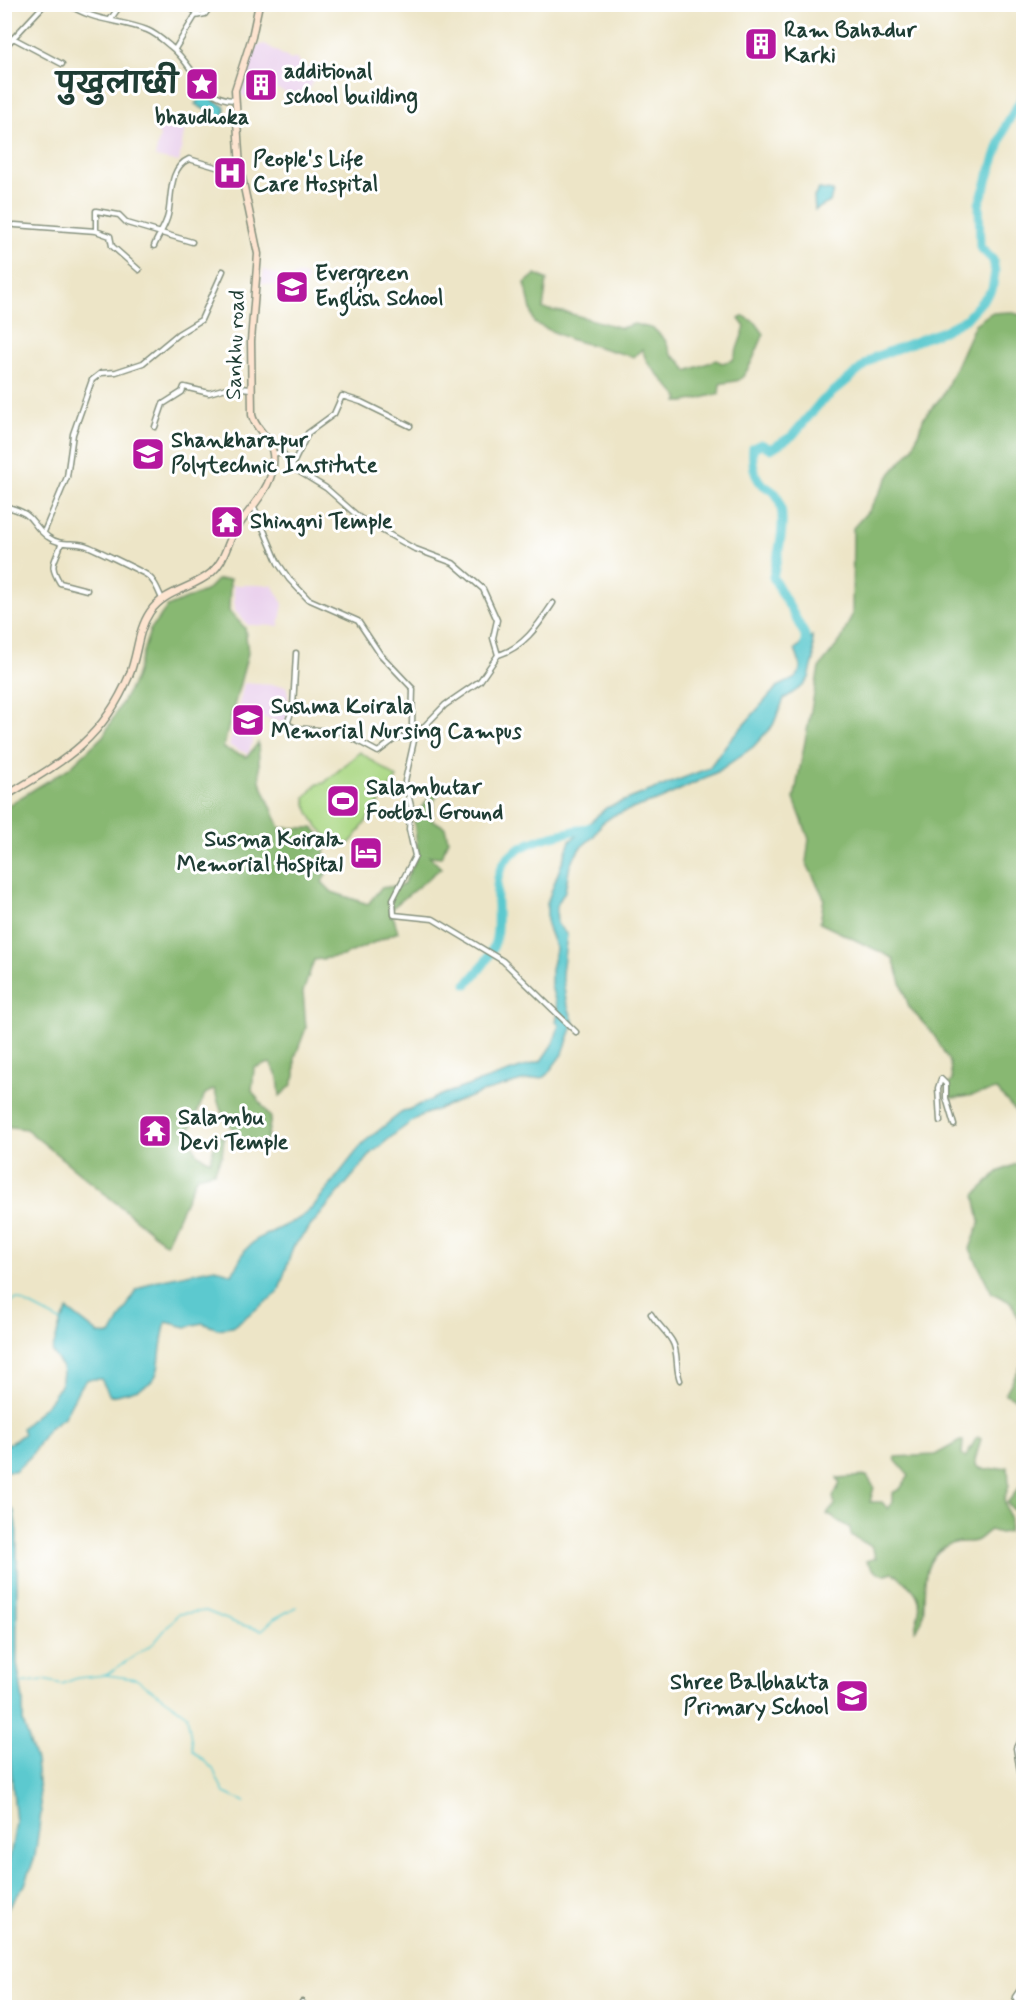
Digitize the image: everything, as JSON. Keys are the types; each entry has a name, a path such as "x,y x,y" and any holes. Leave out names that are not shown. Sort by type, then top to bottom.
{"main road":[{"name":"Sankhu road","path":"259,4 252,37 237,77 235,100 240,168 258,254 251,330 253,419 272,445 273,454"},
{"path":"4,797 65,760 91,739 125,687 145,620 162,599 201,580 216,569 232,535 254,507 267,483 273,454"}],"street":[{"path":"4,48 45,4"},
{"path":"68,4 80,13 149,30 175,49 204,88 225,100 235,100"},
{"path":"110,20 121,4"},
{"path":"186,4 200,15"},
{"path":"175,49 195,16 205,14 212,4"},
{"path":"13,38 62,64"},
{"path":"154,246 168,215 169,196 174,179 185,161 194,160 216,167 240,168"},
{"path":"96,231 96,211 119,215 127,223 192,242"},
{"path":"15,225 96,231 110,236 112,246 139,270"},
{"path":"44,532 67,477 73,434 92,380 101,373 116,372 143,363 178,334 201,320 223,271"},
{"path":"155,427 164,404 182,392 184,387 209,393 230,387 252,389"},
{"path":"293,464 308,433 334,414 342,396 362,402 410,426"},
{"path":"273,454 282,452 302,474 326,488 360,518 412,548 453,563 483,589 497,620 493,638 498,655"},
{"path":"4,506 29,515 44,532 61,544 92,547 146,574 154,583 162,599"},
{"path":"254,507 278,563 289,579 308,598 358,621 381,654 411,685 414,694 412,724 414,736 405,781 411,806 409,829 415,856 396,890 393,912 399,917 433,920 495,956 527,982 576,1032"},
{"path":"61,544 52,563 52,570 60,583 87,590"},
{"path":"296,653 293,707 287,724 295,728 341,732 378,752 396,738 414,736 445,705 480,681 498,655 516,647 527,637 553,603"},
{"path":"940,1121 939,1085 942,1079 946,1083 946,1098 954,1125"},
{"path":"651,1314 659,1328 672,1340 676,1371 680,1380"},
{"path":"1023,1732 1016,1748 1023,1795"},
{"path":"1021,2004 1015,1997 1023,1984"},
{"path":"302,2002 302,2007"}],"shaded area":[{"path":"265,44 291,60 295,58 316,75 309,89 299,98 272,87 259,94 244,97 241,93 254,46"},
{"path":"164,114 185,127 179,162 155,157 160,135 153,130"},
{"name":"Evergreen English School","path":"264,270 289,279 298,274 308,277 302,296 307,298 307,302 290,300 291,292 288,288 261,283"},
{"path":"233,585 272,585 283,604 279,626 248,625 235,611"},
{"name":"Sushma Koirala Memorial Nursing Campus","path":"244,683 286,686 288,694 287,724 262,717 248,754 229,746"}],"green space":[{"path":"536,274 547,280 543,309 568,313 621,328 634,324 654,329 665,340 671,354 687,371 716,360 722,363 733,360 745,327 739,319 744,316 756,323 764,334 750,366 739,380 720,384 719,394 677,402 679,398 647,362 642,349 634,357 569,339 534,323 525,283"},
{"path":"1010,312 1024,316 1023,1120 997,1090 966,1097 948,1097 949,1084 952,1081 950,1063 934,1035 909,1007 893,958 820,923 824,898 806,862 809,839 794,799 819,668 841,640 852,615 853,528 869,510 891,473 913,448 924,417 943,395 975,324 991,313"},
{"path":"230,579 229,611 245,628 248,653 223,748 247,757 258,743 260,781 280,828 313,828 326,840 324,855 332,863 322,882 332,892 368,904 381,888 403,885 418,855 414,817 434,791 441,787 433,803 432,820 445,827 448,840 441,857 429,856 441,868 391,909 398,932 343,956 314,960 303,992 306,1028 295,1057 295,1076 291,1086 280,1096 278,1077 270,1063 254,1068 252,1091 271,1118 266,1144 240,1138 223,1117 214,1089 205,1094 187,1137 198,1154 210,1161 217,1135 224,1138 222,1155 214,1172 197,1176 166,1244 26,1129 5,1126 5,807 69,768 103,736 134,681 150,630 167,607 207,590 217,580"},
{"name":"Salambutar Footbal Ground","path":"360,752 397,778 347,846 326,835 310,814 305,798 317,784 324,783"},
{"path":"1023,1161 1023,1350 1021,1326 1012,1303 992,1293 970,1249 980,1222 975,1195 998,1172"},
{"path":"1023,1362 1023,1402 1005,1394"},
{"path":"977,1437 981,1439 975,1460 977,1467 986,1470 1008,1467 1009,1485 1004,1500 1010,1520 1009,1531 1000,1533 990,1530 975,1541 958,1542 944,1547 934,1556 925,1579 921,1623 915,1630 920,1605 916,1593 892,1572 880,1574 874,1570 866,1561 876,1558 872,1547 851,1535 850,1528 827,1514 835,1505 833,1497 840,1483 837,1478 867,1476 874,1487 870,1502 882,1502 888,1509 892,1502 892,1493 900,1489 909,1476 895,1457 935,1455 963,1441 962,1454 965,1458"},
{"path":"1023,1483 1023,1520 1007,1503"}],"water":[{"path":"203,94 225,107 224,121 195,104"},
{"path":"819,189 833,191 830,202 815,210 814,197"},
{"path":"812,636 814,659 809,678 804,685 784,699 773,725 753,747 717,772 661,799 614,815 601,824 594,836 580,848 570,865 565,891 556,907 557,924 567,935 562,973 566,1001 574,1023 563,1053 545,1077 486,1091 420,1116 396,1133 372,1153 293,1247 278,1293 232,1327 218,1329 202,1323 186,1327 166,1322 157,1373 152,1381 130,1392 110,1396 101,1379 88,1379 80,1387 64,1417 48,1429 30,1457 15,1471 5,1471 4,1447 24,1434 22,1428 42,1409 60,1385 63,1376 62,1368 52,1352 60,1324 68,1310 99,1334 111,1335 136,1290 154,1281 215,1268 232,1274 245,1250 257,1239 300,1218 313,1207 363,1143 401,1113 444,1094 541,1061 554,1042 559,1025 556,1022 558,1011 551,986 551,969 556,949 547,925 547,903 570,841 606,808 709,768 777,687 796,678 800,671 800,664 795,649"},
{"path":"5,1501 14,1511 17,1532 17,1663 23,1700 23,1722 36,1761 41,1813 35,1856 25,1885 5,1912 5,1884 16,1823 4,1693 4,1595 11,1564 5,1526"}],"waterway":[{"path":"805,653 805,635 773,577 780,546 782,524 780,503 776,494 761,483 756,476 753,448 761,444 771,449 792,436 820,403 875,357 943,331 966,319 992,290 995,272 993,260 980,247 979,204 1006,125 1024,94"},
{"path":"467,984 487,959 495,942 497,883 504,862 512,854 531,843 594,826"},
{"path":"4,1307 17,1299 62,1322"},
{"path":"106,1675 154,1643 178,1614 206,1611 238,1624 262,1630 274,1619 296,1607"},
{"path":"20,1683 44,1680 62,1684 77,1678 106,1675 136,1679 187,1715 193,1751 213,1769 224,1793 245,1802"}],"place":[{"name":"Ram Bahadur Karki","path":"761,44"},
{"name":"bhaudhoka","path":"202,84"},
{"name":"additional school building","path":"261,85"},
{"name":"People's Life Care Hospital","path":"230,173"},
{"name":"Evergreen English School","path":"292,287"},
{"name":"Shankharapur Polytechnic Institute","path":"148,454"},
{"name":"Shingni Temple","path":"227,522"},
{"name":"Sushma Koirala Memorial Nursing Campus","path":"248,720"},
{"name":"Salambutar Footbal Ground","path":"343,801"},
{"name":"Susma Koirala Memorial Hospital","path":"366,853"},
{"name":"Salambu Devi Temple","path":"155,1131"},
{"name":"Shree Balbhakta Primary School","path":"852,1696"}],"district":[{"name":"पुखुलाछी","path":"117,85"}]}
